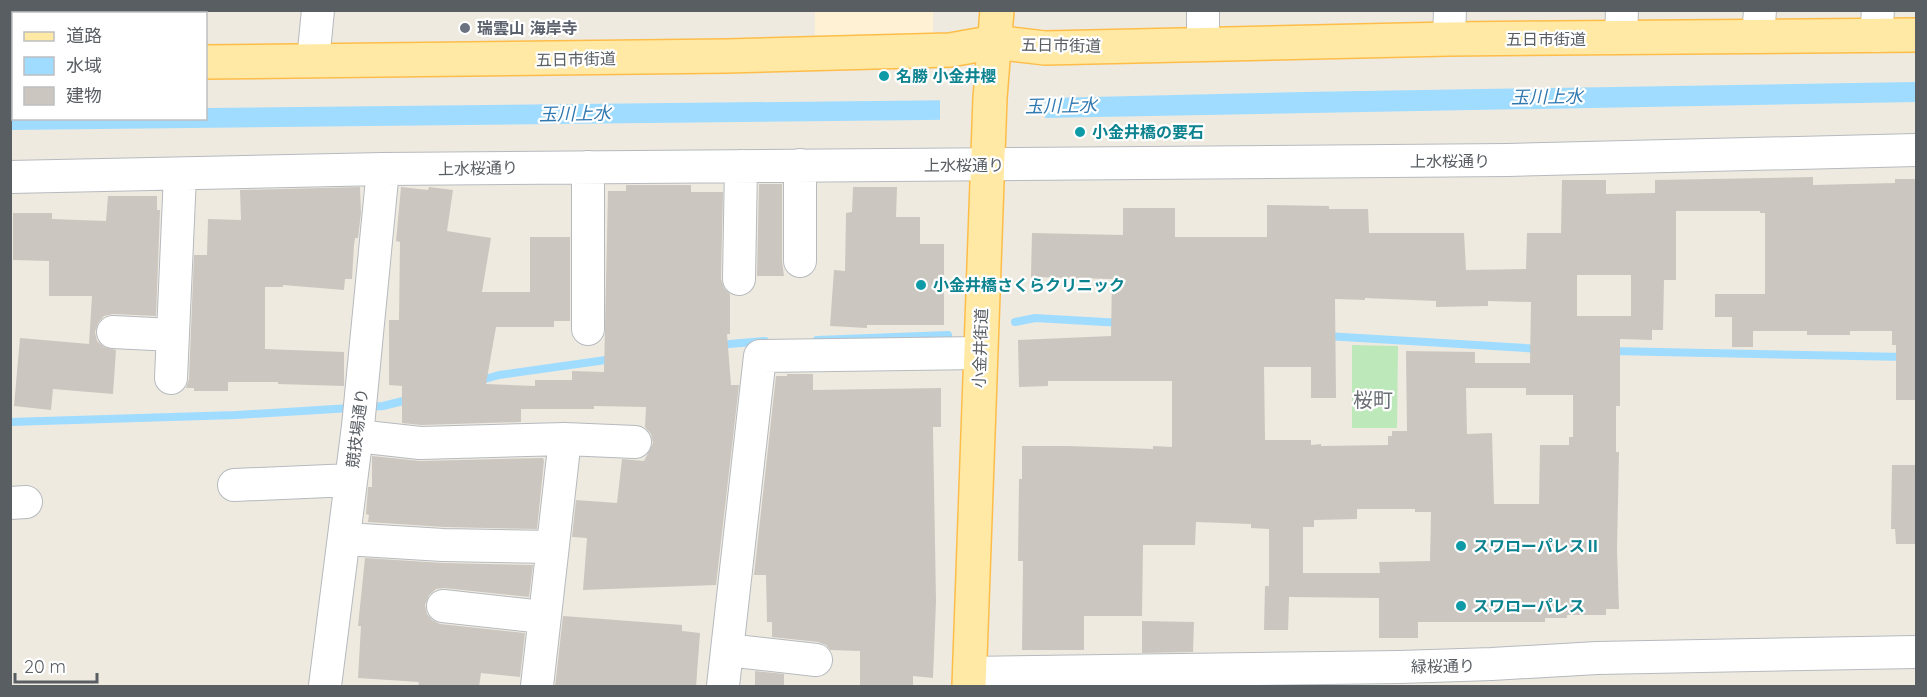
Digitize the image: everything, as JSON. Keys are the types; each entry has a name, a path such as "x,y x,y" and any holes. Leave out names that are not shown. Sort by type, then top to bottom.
{"main road":[{"name":"小金井街道","path":"969,680 987,165 998,10"},
{"name":"五日市街道","path":"207,62 608,58 950,50 995,42 1046,48 1203,44 1450,25 1877,23 1917,35"}],"street":[{"path":"313,61 318,10"},
{"path":"1203,10 1203,44"},
{"name":"上水桜通り","path":"10,177 383,169 1520,160 1917,150"},
{"path":"800,165 800,261"},
{"path":"739,279 741,166"},
{"path":"588,167 588,329"},
{"name":"競技場通り","path":"325,687 345,539 372,294 383,169"},
{"path":"171,378 180,175"},
{"path":"113,332 172,335"},
{"path":"723,687 760,356 980,353"},
{"path":"357,431 420,443 565,439 635,442"},
{"path":"537,687 543,617 565,439"},
{"path":"234,485 351,480"},
{"path":"345,539 442,545 552,547"},
{"path":"443,606 543,617"},
{"path":"727,650 816,660"},
{"name":"緑桜通り","path":"969,680 1400,677 1492,664 1597,658 1917,652"}],"shaded area":[{"path":"815,11 933,11 933,35 815,39"}],"green space":[{"path":"1352,345 1398,346 1397,428 1352,428"}],"water":[{"name":"玉川上水","path":"1916,82 1916,102 928,120 11,130 10,111 12,111 12,120 207,120 207,108 965,100"}],"pier":[{"path":"1045,95 1045,121 940,123 940,97"}],"building":[{"path":"1813,177 1813,185 1895,183 1895,179 1917,179 1917,400 1896,400 1896,345 1892,345 1892,331 1850,331 1850,335 1807,335 1807,331 1753,331 1753,347 1732,347 1732,317 1715,317 1715,294 1765,294 1765,213 1760,213 1760,211 1676,211 1676,280 1664,280 1663,330 1652,330 1652,340 1620,339 1620,406 1616,406 1616,452 1619,452 1617,550 1619,609 1606,609 1606,615 1567,615 1567,618 1545,618 1545,622 1418,622 1418,638 1379,638 1379,598 1289,597 1288,630 1264,630 1265,586 1269,586 1269,529 1251,528 1251,524 1196,522 1195,545 1143,545 1142,616 1084,616 1084,650 1022,650 1023,561 1018,561 1019,479 1022,479 1022,446 1153,449 1153,446 1172,447 1172,381 1048,381 1048,386 1019,387 1018,340 1111,336 1112,279 1031,277 1032,233 1123,235 1123,208 1175,208 1175,237 1267,237 1267,205 1329,206 1329,209 1368,209 1369,233 1464,233 1466,270 1526,269 1527,233 1561,233 1562,180 1606,180 1606,194 1655,193 1655,180","holes":["1577,275 1631,275 1631,316 1577,316","1365,298 1436,301 1436,307 1488,306 1488,301 1531,302 1530,363 1475,363 1475,352 1406,351 1407,431 1392,431 1392,436 1388,436 1388,445 1321,446 1321,444 1311,445 1311,440 1265,440 1264,367 1311,367 1311,398 1336,398 1335,299 1365,300","1466,388 1526,388 1526,395 1573,395 1573,437 1569,437 1569,445 1540,445 1539,504 1494,504 1492,433 1467,434","1357,509 1415,509 1415,512 1431,512 1430,561 1379,562 1380,573 1303,573 1303,527 1314,527 1314,520 1357,519"]},
{"path":"759,184 782,184 784,276 757,276"},
{"path":"626,185 691,185 691,192 723,192 721,279 724,288 730,294 730,334 727,334 731,385 739,385 716,585 583,590 587,538 572,537 576,500 617,503 622,459 644,461 653,443 651,434 645,427 646,407 594,406 594,409 521,409 521,422 421,425 402,423 402,386 389,385 389,320 399,320 400,242 396,241 401,187 453,190 447,231 491,238 482,292 530,292 530,237 570,237 570,321 554,321 554,327 496,327 486,384 535,386 535,380 572,380 572,371 604,372 608,191 626,191"},
{"path":"360,187 361,213 358,238 355,238 354,245 352,279 345,279 344,290 283,285 283,287 265,287 265,349 344,352 344,386 228,382 228,391 194,391 194,388 186,388 189,379 194,255 207,255 208,219 241,220 240,190"},
{"path":"853,187 897,187 896,217 920,217 920,244 944,244 944,325 867,325 867,328 830,326 834,270 845,271 846,213 852,212"},
{"path":"108,196 157,196 157,210 160,210 156,316 113,314 104,316 98,323 95,332 97,341 104,347 116,350 113,394 53,389 51,410 14,406 20,338 89,344 92,296 49,296 49,261 13,260 13,213 52,213 52,219 106,221"},
{"path":"787,374 813,374 813,390 941,388 941,427 933,427 936,601 933,678 913,676 913,687 860,687 860,651 830,650 826,645 818,642 772,637 772,622 767,622 766,575 754,575 776,376 787,376"},
{"path":"372,456 420,461 543,458 537,529 444,527 368,522 369,515 366,514 368,487 372,487"},
{"path":"1892,465 1917,465 1917,544 1896,544 1895,529 1891,529"},
{"path":"365,558 533,565 529,597 444,588 436,589 429,595 425,605 427,614 440,624 525,633 520,677 481,673 479,687 418,687 419,682 358,678 361,626 358,626"},
{"path":"563,616 682,625 682,631 700,633 696,687 555,687"},
{"path":"1142,621 1194,622 1193,652 1142,653"},
{"path":"755,671 784,674 784,687 755,687"}],"waterway":[{"path":"1015,322 1035,318 1122,323"},
{"path":"817,340 948,335"},
{"path":"1326,336 1541,349"},
{"path":"718,345 765,341"},
{"path":"1611,351 1907,357"},
{"path":"478,381 499,375 613,359"},
{"path":"10,422 236,415 383,406 411,399"}],"place":[{"name":"瑞雲山 海岸寺","path":"465,28"},
{"name":"名勝 小金井櫻","path":"884,76"},
{"name":"小金井橋の要石","path":"1080,132"},
{"name":"小金井橋さくらクリニック","path":"921,285"},
{"name":"スワローパレスⅡ","path":"1461,546"},
{"name":"スワローパレス","path":"1461,606"}],"district":[{"name":"桜町","path":"1373,400"}]}
